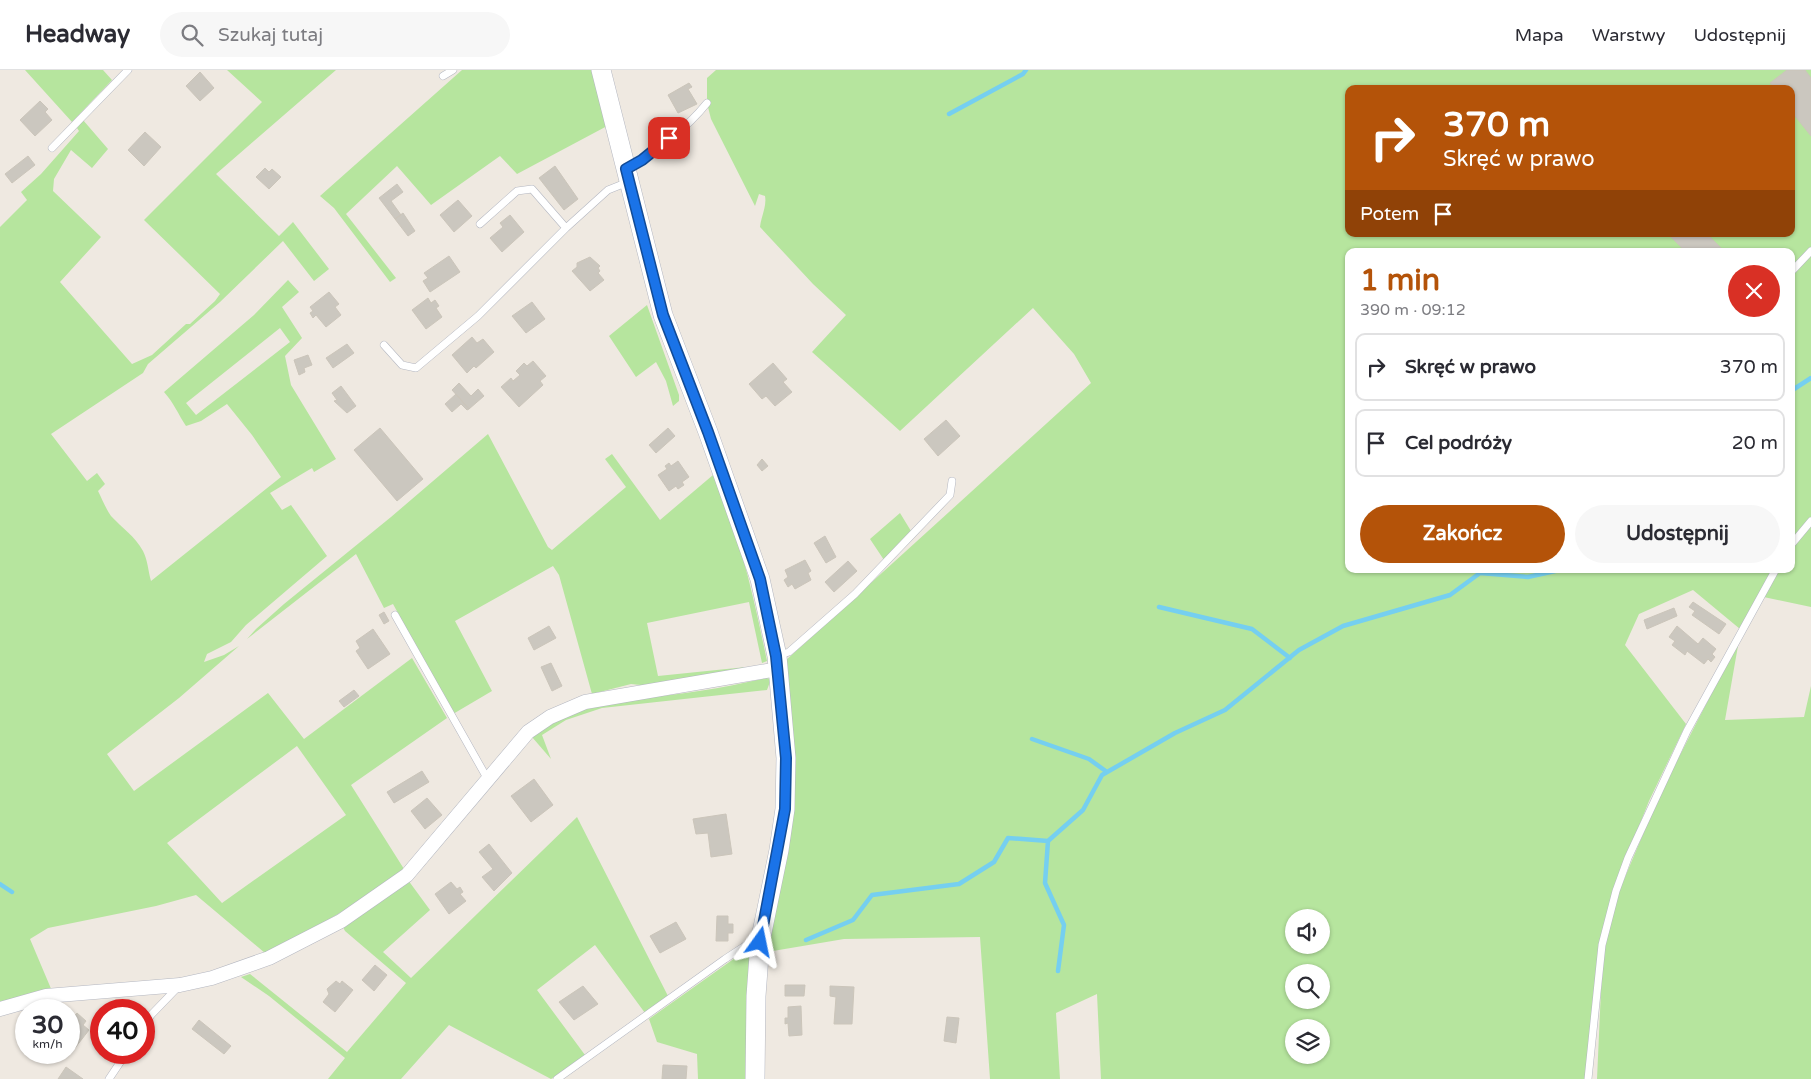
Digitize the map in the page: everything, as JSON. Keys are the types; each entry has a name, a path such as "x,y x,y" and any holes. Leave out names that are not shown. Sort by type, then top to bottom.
{"street":[{"path":"601,70 663,315 708,432 760,579 777,662 786,758 785,809 760,942 756,996 755,1079"},
{"path":"0,1009 46,996 181,984 212,978 246,967 341,921 407,875 487,778 528,732 550,717 585,702 777,662"}],"lane":[{"path":"52,148 128,70"},
{"path":"443,76 453,70"},
{"path":"384,345 402,365 416,368 478,316 566,228 608,190 627,176 642,160 696,116 707,103"},
{"path":"480,224 517,191 532,189 566,228"},
{"path":"1795,268 1811,251"},
{"path":"777,662 855,594 950,495 952,481"},
{"path":"1795,540 1811,521"},
{"path":"1588,1079 1602,945 1616,891 1628,858 1687,730 1774,573"},
{"path":"396,615 487,778"},
{"path":"557,1079 725,959 748,944 760,942"},
{"path":"155,1011 181,984"},
{"path":"109,1079 118,1064"}],"green space":[{"path":"25,70 103,70 112,80 72,122"},
{"path":"227,70 336,70 216,174 279,236 293,222 329,269 314,281 283,241 220,302 148,364 143,373 51,434 87,481 97,473 105,484 98,491 111,516 132,536 143,551 151,581 281,477 252,435 227,404 201,421 186,426 164,392 254,315 288,280 299,292 282,307 302,338 285,356 291,385 336,459 314,472 312,468 270,493 282,510 291,505 327,556 246,625 231,642 207,654 204,662 224,655 239,646 179,698 107,754 134,791 268,693 304,739 412,658 447,718 351,785 404,869 354,904 319,925 265,953 196,895 156,906 48,928 30,939 52,991 0,1002 0,227 27,200 21,192 41,174 79,131 77,128 83,120 108,149 92,168 71,150 54,179 53,191 101,237 60,282 132,364 152,355 186,324 190,324 220,294 144,220 262,102","holes":["280,328 290,342 196,415 186,403","297,746 346,815 222,903 167,843"]},
{"path":"462,70 595,70 609,125 517,174 500,156 431,205 397,166 346,214 396,278 390,282 334,208 320,196"},
{"path":"716,70 1811,70 1811,607 1759,596 1740,629 1693,590 1639,614 1625,645 1686,724 1649,801 1615,886 1600,940 1586,1079 1101,1079 1097,994 1056,1013 1060,1079 990,1079 980,937 844,939 767,952 785,661 1091,383 1074,354 1033,308 900,431 812,352 846,315 813,284 760,227 765,196 759,194 755,206 711,119 707,103 707,78"},
{"path":"647,305 679,395 679,401 673,406 666,381 656,362 636,377 609,336"},
{"path":"488,434 548,547 552,550 626,487 605,459 612,454 660,520 713,475 739,543 767,661 762,663 749,602 647,623 658,676 746,667 710,677 650,686 631,684 592,694 559,575 553,566 455,621 492,691 453,714 393,604 384,608 356,554 247,639 284,604 391,517"},
{"path":"900,513 911,531 884,560 870,539"},
{"path":"1739,640 1725,720 1804,717 1811,686 1811,1079 1597,1079 1605,946 1617,896 1660,794"},
{"path":"766,678 771,679 767,690 602,708 566,720 542,735 551,759 532,737 572,714 592,708 633,699 716,688"},
{"path":"577,817 668,996 645,1013 595,945 537,990 585,1055 551,1079 449,1025 401,1079 328,1079 345,1058 269,996 241,977 250,974 347,1052 406,983 345,931 342,925 408,880 430,910 383,952 411,978"},
{"path":"743,955 749,956 751,960 750,1079 698,1079 697,1054 657,1042 649,1019 735,958"}],"building":[{"path":"1787,70 1805,70 1811,78 1811,136 1795,116 1795,85 1772,85 1770,83"},
{"path":"200,72 214,88 200,101 186,86"},
{"path":"689,83 692,87 688,89 697,104 678,113 668,95"},
{"path":"40,101 48,109 45,112 52,120 35,136 20,120"},
{"path":"145,132 161,147 144,166 128,150"},
{"path":"28,156 35,165 12,183 5,174"},
{"path":"555,166 578,199 564,210 539,178"},
{"path":"265,168 269,172 272,169 281,177 269,189 256,177"},
{"path":"397,184 403,192 391,201 401,215 395,219 379,198"},
{"path":"458,200 472,216 454,232 440,215"},
{"path":"403,213 415,231 408,236 395,219"},
{"path":"510,215 524,232 502,252 490,238 503,227 500,223"},
{"path":"1671,237 1710,237 1721,248 1682,248"},
{"path":"449,256 460,272 430,292 423,281 428,278 424,273"},
{"path":"590,257 600,266 598,273 604,280 590,291 572,271 577,267 577,263"},
{"path":"329,292 339,304 335,307 341,315 326,327 316,315 313,318 310,313 313,311 310,307"},
{"path":"428,298 431,303 435,300 439,306 436,308 442,317 426,329 412,310"},
{"path":"532,302 545,319 526,333 512,316"},
{"path":"472,337 477,343 483,339 494,352 476,368 474,366 467,373 452,355"},
{"path":"347,344 354,353 333,368 326,358"},
{"path":"308,355 312,365 304,368 305,372 299,375 294,360"},
{"path":"533,361 546,376 540,381 543,385 519,407 501,387 511,378 513,381 520,375 516,371 524,363 527,366"},
{"path":"773,363 787,379 783,382 792,392 775,406 766,396 762,399 749,384"},
{"path":"459,383 471,396 478,389 484,396 469,409 452,390"},
{"path":"341,386 356,406 347,413 334,401 337,400 332,393"},
{"path":"456,394 469,409 467,410 461,404 452,412 445,404"},
{"path":"946,420 960,436 938,456 924,439"},
{"path":"380,428 423,479 397,501 354,450"},
{"path":"668,428 675,436 656,453 649,445"},
{"path":"762,459 768,466 762,471 757,465"},
{"path":"678,461 689,477 682,482 684,485 678,489 676,486 669,491 658,475 667,469 665,466 669,463 671,466"},
{"path":"825,536 836,557 826,563 814,543"},
{"path":"805,560 811,571 808,573 811,580 795,589 792,584 788,587 784,580 788,577 785,570"},
{"path":"848,561 857,571 834,592 825,582"},
{"path":"1693,602 1726,624 1719,634 1692,615 1695,611 1689,607"},
{"path":"1674,608 1677,616 1647,629 1644,620"},
{"path":"384,612 389,621 384,624 379,615"},
{"path":"549,626 556,638 534,650 528,638"},
{"path":"1677,626 1698,644 1703,638 1716,649 1712,654 1715,657 1711,662 1708,659 1704,664 1687,651 1685,655 1672,645 1675,641 1669,637"},
{"path":"373,629 390,654 368,669 356,651 360,648 356,641"},
{"path":"551,663 562,686 552,691 541,667"},
{"path":"354,690 359,696 344,707 339,701"},
{"path":"422,771 429,782 394,803 387,792"},
{"path":"534,779 553,805 531,822 511,796"},
{"path":"427,798 442,815 425,829 411,811"},
{"path":"726,814 732,854 711,857 708,833 696,834 693,819"},
{"path":"489,844 512,873 494,891 482,877 493,869 479,852"},
{"path":"451,882 457,889 460,887 463,892 460,894 466,901 449,914 435,894"},
{"path":"717,916 728,916 728,924 733,924 733,933 728,933 728,941 716,941"},
{"path":"676,922 686,939 660,953 650,936"},
{"path":"375,965 387,975 374,991 362,980"},
{"path":"336,981 340,984 342,981 353,990 335,1012 323,1002 329,994 327,989"},
{"path":"785,985 805,985 804,996 785,996"},
{"path":"583,986 598,1004 574,1020 559,1002"},
{"path":"830,986 854,987 852,1024 834,1024 836,997 830,996"},
{"path":"801,1006 802,1035 789,1036 788,1023 785,1024 785,1018 788,1018 788,1007"},
{"path":"80,1016 86,1021 83,1025 89,1030 80,1042"},
{"path":"947,1017 959,1018 956,1043 944,1041"},
{"path":"199,1020 231,1046 224,1054 192,1029"},
{"path":"663,1065 687,1066 686,1079 662,1079"},
{"path":"66,1067 83,1079 58,1079"}],"waterway":[{"path":"949,114 1023,74 1026,70"},
{"path":"1795,388 1811,378"},
{"path":"806,940 853,920 872,895 959,884 994,862 1008,838 1048,841 1083,810 1102,775 1175,733 1225,710 1299,650 1343,626 1450,595 1480,573"},
{"path":"1480,573 1528,577 1546,573"},
{"path":"1159,607 1252,629 1290,658"},
{"path":"1032,739 1089,759 1107,772"},
{"path":"1048,841 1045,883 1064,925 1058,971"},
{"path":"0,884 12,892"}],"route":[{"path":"669,138 642,160 626,169 663,315 738,512 760,579 778,669 786,758 785,809 779,850 760,942"}]}
